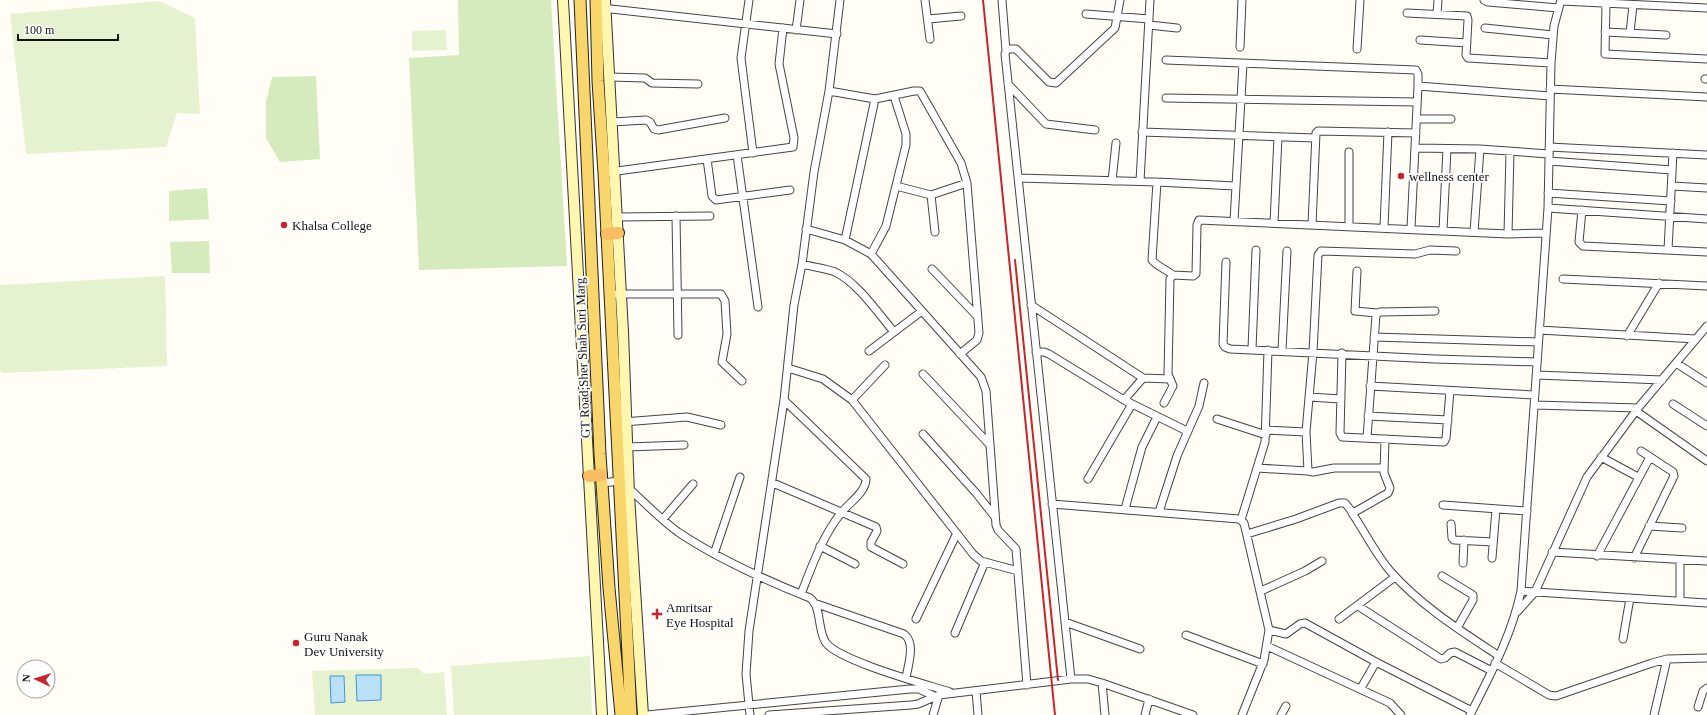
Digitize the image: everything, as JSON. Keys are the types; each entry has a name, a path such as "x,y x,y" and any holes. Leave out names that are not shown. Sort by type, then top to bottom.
{"main road":[{"path":"563,0 597,478 602,715"},
{"name":"GT Road;Sher Shah Suri Marg","path":"580,0 597,478 621,715"},
{"path":"601,4 610,77 612,122 610,172 622,422 631,715"},
{"path":"601,4 598,95 618,217 613,234"},
{"path":"622,422 627,446 624,484 643,715"}],"street":[{"path":"749,0 742,58 753,153"},
{"path":"796,30 800,0"},
{"path":"750,715 746,674 749,631 773,483 788,368 794,305 802,264 814,172 829,91 840,0"},
{"path":"925,0 930,39"},
{"path":"1002,0 1008,84 1071,679"},
{"path":"1006,52 1009,49 1016,49 1049,82 1056,83 1115,28 1120,0"},
{"path":"1140,181 1150,0"},
{"path":"1240,47 1242,0"},
{"path":"1357,49 1360,0"},
{"path":"1437,14 1438,0"},
{"path":"1484,0 1488,2 1558,8"},
{"path":"1269,630 1286,634 1300,624 1305,623 1471,713 1499,656 1517,612 1521,591 1548,208 1551,62 1553,35 1558,8 1561,0 1606,4 1707,8"},
{"path":"601,4 746,24 837,34"},
{"path":"1606,4 1604,52 1607,54 1707,60"},
{"path":"1630,33 1633,5"},
{"path":"1407,13 1467,16 1466,55 1468,58 1551,62"},
{"path":"1086,14 1118,16 1177,28"},
{"path":"928,19 961,16"},
{"path":"610,172 790,148 794,143 788,102 779,64 784,28"},
{"path":"1485,28 1553,35"},
{"path":"1605,32 1666,35"},
{"path":"1420,40 1467,43"},
{"path":"1166,60 1414,70 1418,72 1416,148 1411,228"},
{"path":"1234,221 1243,64"},
{"path":"610,77 645,78 652,83 698,84"},
{"path":"1008,84 1046,124 1095,130"},
{"path":"1418,86 1707,97"},
{"path":"829,91 875,99 894,96 914,90 920,91 961,164 967,183 978,336 977,340 960,354"},
{"path":"871,254 886,226 907,139 894,96"},
{"path":"1166,98 1417,102"},
{"path":"844,240 875,99"},
{"path":"612,122 646,120 650,122 654,129 658,130 725,118"},
{"path":"1417,119 1451,119"},
{"path":"1312,225 1315,138 1318,131 1416,133"},
{"path":"1142,132 1315,138"},
{"path":"1384,227 1388,132"},
{"path":"1274,223 1278,137"},
{"path":"1112,182 1116,143"},
{"path":"1416,148 1480,149 1549,154 1673,153 1707,155"},
{"path":"1443,230 1447,149"},
{"path":"1474,232 1480,149"},
{"path":"1349,226 1350,152"},
{"path":"1508,234 1510,152"},
{"path":"1668,250 1673,153"},
{"path":"1549,154 1672,170"},
{"path":"737,155 758,307"},
{"path":"707,159 712,196 714,198 720,200 790,190"},
{"path":"1018,178 1112,182 1140,181 1235,186"},
{"path":"1157,182 1152,260 1154,263 1162,266 1173,275 1193,276 1196,274 1197,225 1199,220 1411,228 1508,234 1546,233"},
{"path":"896,186 931,195 967,183"},
{"path":"1672,186 1707,188"},
{"path":"1548,193 1671,201"},
{"path":"931,195 935,232"},
{"path":"1548,208 1707,219"},
{"path":"1582,210 1580,242 1583,246 1707,252"},
{"path":"676,216 678,335"},
{"path":"618,217 710,216"},
{"path":"806,229 844,240 871,254 975,370 983,382 986,391 995,517 998,530 1016,547 1027,685"},
{"path":"1252,349 1256,250"},
{"path":"1308,472 1306,432 1310,397 1319,252 1415,254 1430,250 1456,251"},
{"path":"1282,350 1287,251"},
{"path":"1226,262 1223,344 1225,347 1230,349 1282,350 1435,359 1537,362"},
{"path":"802,264 826,269 840,275 864,296 894,332"},
{"path":"932,269 977,316"},
{"path":"1357,271 1354,308 1356,312 1376,313 1435,311"},
{"path":"1164,403 1173,386 1168,374 1170,279 1173,275"},
{"path":"1563,279 1707,286"},
{"path":"1627,336 1659,283"},
{"path":"616,294 716,293 723,295 725,301 727,334 722,362 742,381"},
{"path":"1032,305 1143,378 1170,379"},
{"path":"869,351 922,311"},
{"path":"1367,438 1376,313"},
{"path":"1517,612 1535,592 1578,493 1601,457 1637,410 1707,326"},
{"path":"1539,330 1696,339"},
{"path":"1374,337 1538,342"},
{"path":"1241,520 1266,433 1268,350"},
{"path":"1036,352 1044,352 1049,354 1124,400 1187,431"},
{"path":"1342,353 1341,435 1344,437 1444,442 1446,438 1450,390"},
{"path":"1676,363 1707,383"},
{"path":"852,400 885,365"},
{"path":"788,368 823,379 852,400 956,535 973,554 985,562 1018,571"},
{"path":"923,374 990,445"},
{"path":"1537,376 1662,380"},
{"path":"1124,400 1143,378"},
{"path":"1159,512 1176,456 1199,406 1204,383"},
{"path":"1370,386 1535,395"},
{"path":"1310,397 1341,399"},
{"path":"784,400 866,479 864,488 841,513 820,546 801,594"},
{"path":"1088,479 1132,404"},
{"path":"1673,404 1707,426"},
{"path":"1534,405 1637,410 1707,461"},
{"path":"1368,416 1448,420"},
{"path":"622,422 687,417 721,425"},
{"path":"1125,509 1142,447 1157,417"},
{"path":"1216,419 1266,433 1306,432"},
{"path":"923,434 976,493 995,517"},
{"path":"1352,513 1389,491 1389,485 1384,476 1384,439"},
{"path":"627,446 684,445"},
{"path":"1634,558 1674,476 1673,472 1641,451"},
{"path":"1601,457 1638,477"},
{"path":"1597,556 1650,457"},
{"path":"1257,468 1308,472 1326,468 1384,468"},
{"path":"714,554 740,477"},
{"path":"597,478 624,484 677,531 714,554 810,598 814,603 821,630 831,647 845,656 952,693"},
{"path":"773,483 876,527 877,531 871,542 871,546 903,564"},
{"path":"663,519 693,484"},
{"path":"1247,534 1296,519 1339,503 1345,503 1385,564 1395,576 1434,612 1499,656"},
{"path":"1052,504 1241,520 1244,523 1269,630 1263,664 1242,715"},
{"path":"1443,505 1527,511"},
{"path":"1492,558 1496,509"},
{"path":"1451,524 1452,539 1493,542"},
{"path":"1649,526 1682,528"},
{"path":"916,619 956,535"},
{"path":"1463,563 1464,540"},
{"path":"820,546 856,564"},
{"path":"1552,552 1597,556 1707,561"},
{"path":"1680,560 1680,601"},
{"path":"1261,591 1306,571 1322,561"},
{"path":"954,633 985,562"},
{"path":"1339,619 1358,606 1395,576"},
{"path":"1442,576 1473,595 1473,600 1457,628"},
{"path":"1521,591 1707,602"},
{"path":"1623,639 1630,598"},
{"path":"814,603 908,638 911,644 906,678"},
{"path":"1358,606 1441,658 1445,658 1450,653 1455,652 1492,671"},
{"path":"1065,622 1140,650"},
{"path":"1186,635 1263,664"},
{"path":"1267,646 1361,688 1390,703 1401,715"},
{"path":"1495,663 1549,695 1556,696 1602,682 1638,666 1667,659 1707,658"},
{"path":"1654,715 1667,659"},
{"path":"1361,688 1376,662"},
{"path":"769,715 911,705 918,704 936,695 1071,679 1088,679 1194,715"},
{"path":"1102,683 1105,715"},
{"path":"1698,707 1702,691 1707,688"},
{"path":"647,715 910,689 919,689 936,695"},
{"path":"976,691 978,715"},
{"path":"933,715 936,695"},
{"path":"1145,715 1149,699"},
{"path":"1282,715 1286,706"}],"green space":[{"path":"458,0 551,0 567,266 419,270 409,58 459,55"},
{"path":"159,1 195,18 200,114 177,113 166,147 26,154 10,14"},
{"path":"446,30 447,50 412,51 412,31"},
{"path":"316,76 320,159 280,162 266,138 266,102 272,77"},
{"path":"207,188 209,219 169,221 169,191"},
{"path":"209,241 210,273 172,273 170,242"},
{"path":"165,276 167,366 3,373 0,371 0,285"},
{"path":"590,656 592,715 454,715 451,666"},
{"path":"418,668 424,674 444,672 447,715 315,715 312,671"}],"water":[{"path":"356,675 381,675 381,700 357,701"},
{"path":"330,676 344,676 345,702 331,703"}],"railway":[{"path":"983,0 1055,715"},
{"path":"1015,260 1058,680"}],"place":[{"name":"wellness center","path":"1401,176"},
{"name":"Khalsa College","path":"284,225"},
{"name":"Amritsar Eye Hospital","path":"657,614"},
{"name":"Guru Nanak Dev University","path":"296,643"}]}
